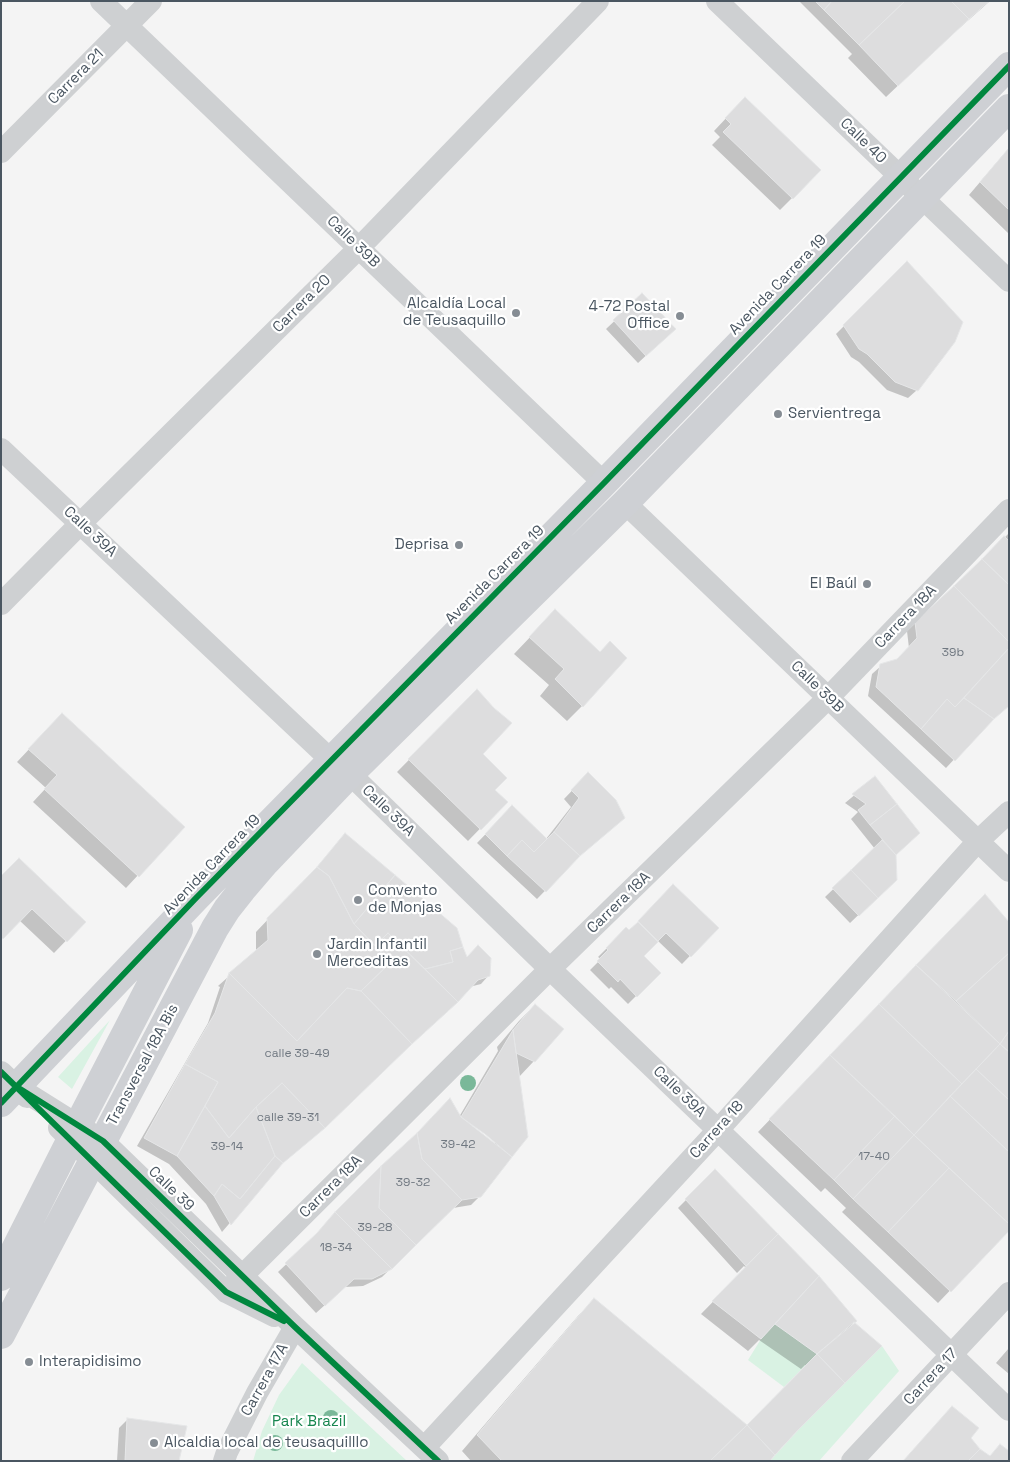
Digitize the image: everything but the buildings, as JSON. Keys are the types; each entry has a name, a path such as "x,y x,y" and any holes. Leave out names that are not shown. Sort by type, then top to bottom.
{"main road":[{"name":"Avenida Carrera 19","path":"215,928 227,909 341,767 604,483 1009,66"},
{"name":"Avenida Carrera 19","path":"6,1087 196,898 341,767 625,503 1009,108"},
{"name":"Transversal 18A Bis","path":"1,1277 159,966 196,898"},
{"name":"Transversal 18A Bis","path":"1,1335 215,928"}],"street":[{"name":"Calle 39B","path":"101,1 604,483"},
{"name":"Carrera 21","path":"1,152 151,1"},
{"name":"Carrera 20","path":"1,604 359,248 598,1"},
{"name":"Calle 40","path":"717,1 1009,282"},
{"name":"Calle 39A","path":"1,449 341,767 1009,1410"},
{"name":"Calle 39B","path":"625,503 1009,871"},
{"name":"Carrera 18A","path":"226,1292 550,969 828,698 1009,510"},
{"name":"Carrera 18","path":"431,1454 718,1130 978,841 1009,812"},
{"name":"Calle 39","path":"6,1087 74,1132 98,1151 242,1276 431,1454"},
{"name":"Calle 39","path":"98,1151 226,1292 295,1327"},
{"name":"Carrera 17","path":"852,1461 1009,1293"},
{"name":"Carrera 17A","path":"224,1461 257,1393 295,1327"}],"green space":[{"path":"110,1020 72,1089 58,1077"},
{"path":"775,1324 817,1354 784,1387 748,1360 761,1339"},
{"path":"882,1346 899,1371 819,1461 770,1461 799,1429"},
{"name":"Park Brazil","path":"302,1363 407,1461 253,1461 262,1431 279,1395"}],"cycle path":[{"path":"1,1103 196,898 604,483 1009,66"},
{"path":"1,1072 226,1292 284,1321"},
{"path":"17,1087 103,1141 295,1327 438,1461"}],"place":[{"name":"Alcaldía Local de Teusaquillo","path":"516,313"},
{"name":"4-72 Postal Office","path":"680,316"},
{"name":"Servientrega","path":"778,414"},
{"name":"Deprisa","path":"459,545"},
{"name":"El Baúl","path":"867,584"},
{"name":"Convento de Monjas","path":"358,900"},
{"name":"Jardin Infantil Merceditas","path":"317,954"},
{"name":"Interapidisimo","path":"29,1362"},
{"name":"Alcaldia local de teusaquilllo","path":"154,1443"}]}
